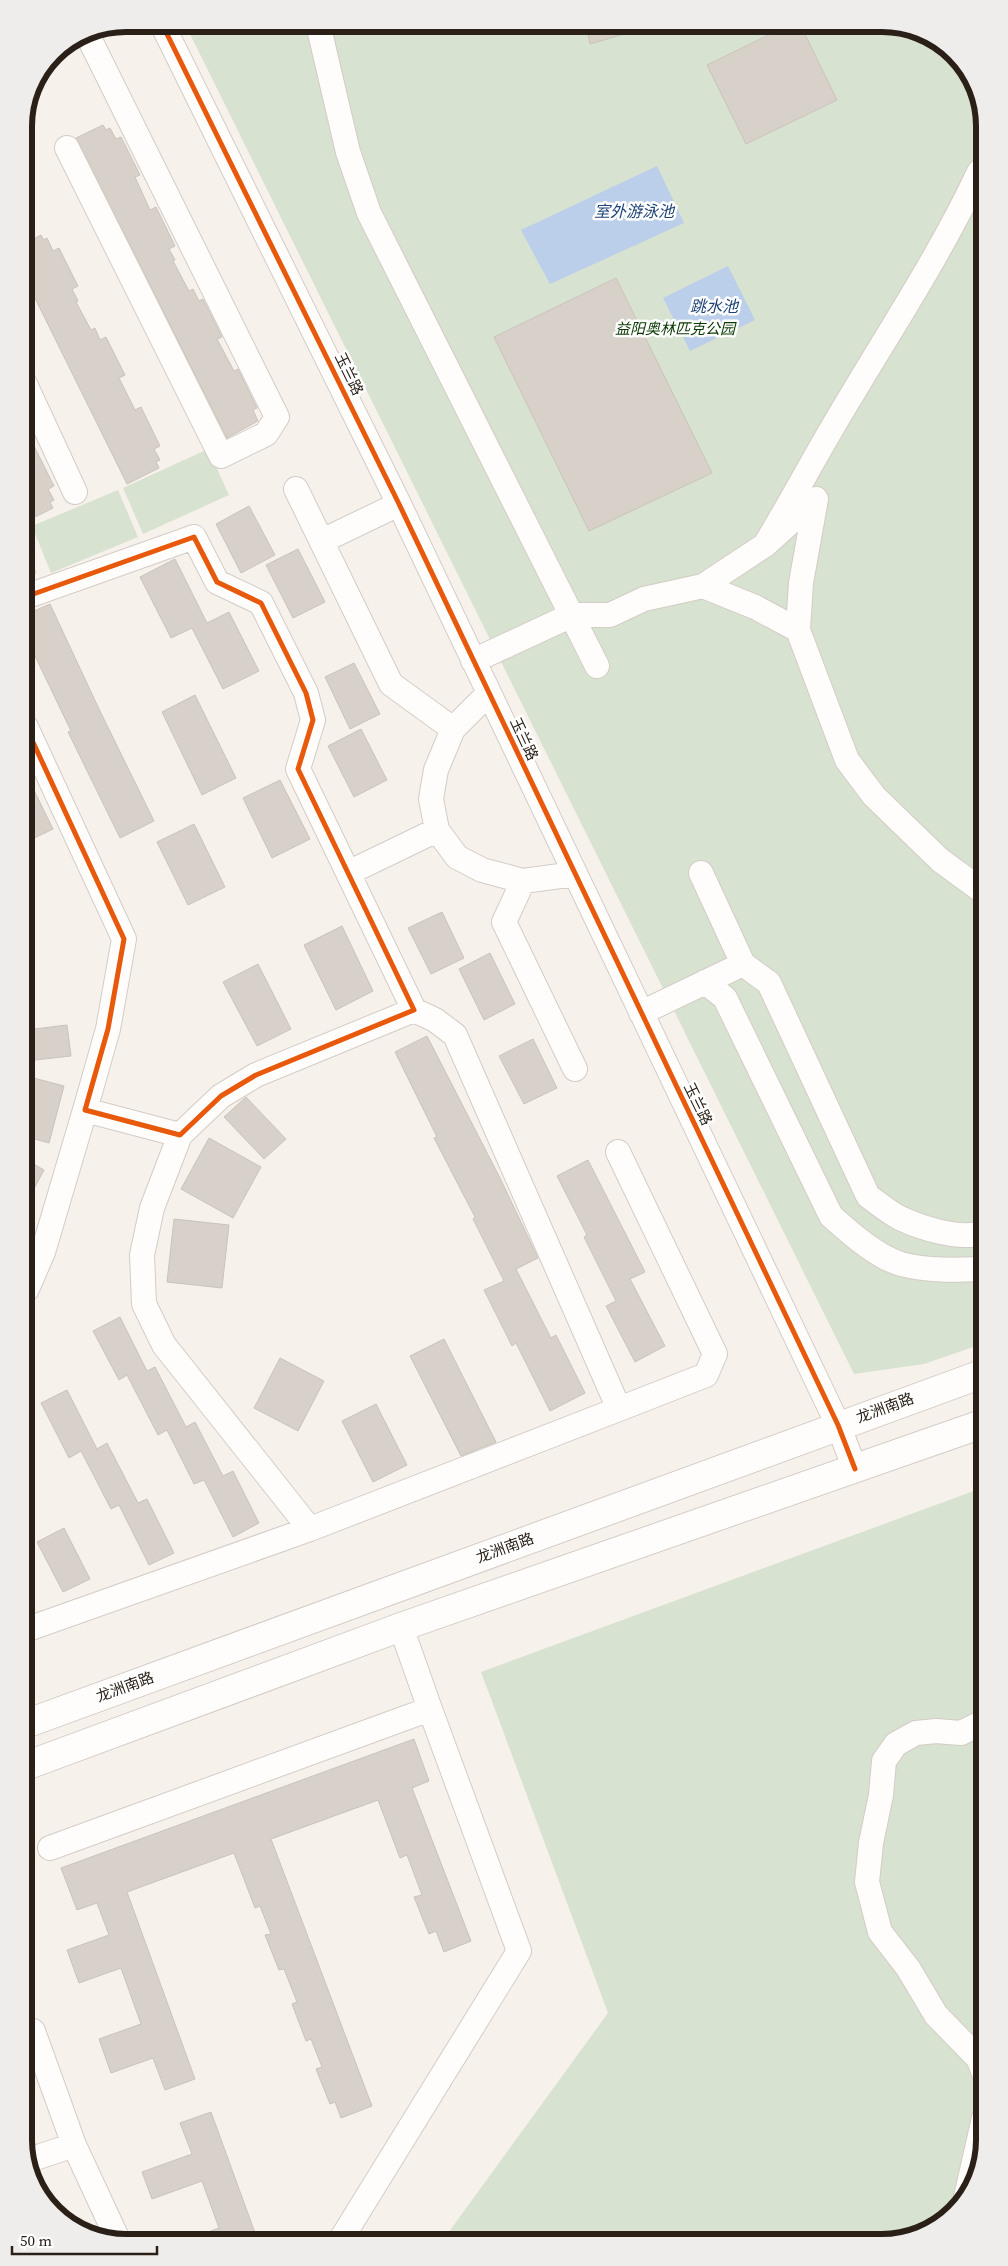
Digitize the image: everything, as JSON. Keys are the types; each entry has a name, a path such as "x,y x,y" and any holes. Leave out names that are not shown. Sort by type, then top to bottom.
{"main road":[{"name":"龙洲南路","path":"32,1721 976,1376"},
{"path":"32,1763 401,1627 976,1426"}],"street":[{"name":"玉兰路","path":"166,33 399,504 838,1426 855,1469"},
{"path":"320,33 348,152 370,213 597,666"},
{"path":"67,148 221,456 266,434 277,417 90,40"},
{"path":"766,545 845,406 955,223 976,178"},
{"path":"33,401 76,492"},
{"path":"296,489 391,684 453,729"},
{"path":"473,661 572,615 610,615 644,599 703,586 766,545 816,499 801,582 798,630 847,760 874,796 933,853 976,886"},
{"path":"322,541 399,504"},
{"path":"33,595 194,537 217,582 261,603 306,692 313,720 298,770 414,1010 435,1020 455,1035 620,1409"},
{"path":"703,586 755,607 798,630"},
{"path":"489,693 453,729 436,770 430,799 437,830 456,857 482,870 523,881 575,874"},
{"path":"32,1276 43,1252 86,1110 108,1029 124,939 33,741"},
{"path":"348,873 437,830"},
{"path":"702,873 743,964 769,983 868,1196 898,1218 940,1233 976,1235"},
{"path":"523,881 504,922 575,1069"},
{"path":"641,1013 743,964"},
{"path":"705,982 725,998 831,1216 860,1241 900,1263 942,1271 976,1269"},
{"path":"310,1529 164,1345 144,1304 142,1255 152,1208 180,1135 221,1096 256,1075 414,1010"},
{"path":"86,1110 180,1135"},
{"path":"32,1627 310,1529 706,1375 715,1354 618,1152"},
{"path":"344,2233 519,1951 401,1627"},
{"path":"50,1848 430,1709"},
{"path":"976,1726 961,1733 936,1731 916,1733 896,1744 884,1761 881,1796 871,1843 867,1882 880,1932 908,1968 936,2015 976,2056"},
{"path":"33,2031 74,2145 115,2233"},
{"path":"34,2158 74,2145"}],"green space":[{"name":"益阳奥林匹克公园","path":"189,33 887,33 900,34 923,42 939,52 960,74 966,85 974,108 976,127 976,1346 924,1364 854,1374"},
{"path":"208,449 229,495 143,534 123,488"},
{"path":"118,490 138,537 51,573 33,526"},
{"path":"33,564 37,573 33,575"},
{"path":"976,1490 976,2139 975,2152 966,2181 960,2192 939,2214 923,2224 912,2228 900,2232 881,2234 448,2233 608,2013 481,1672"}],"water":[{"name":"室外游泳池","path":"657,166 684,223 550,284 521,230"},
{"name":"跳水池","path":"728,266 755,320 690,351 663,298"}],"building":[{"path":"588,33 627,33 590,44"},
{"path":"773,33 804,33 837,100 746,144 707,65"},
{"path":"103,125 106,130 110,128 116,139 121,137 140,175 135,177 150,210 156,207 175,246 169,249 175,260 173,261 189,291 193,289 199,301 203,299 222,337 217,339 234,371 238,369 257,408 253,410 258,421 227,438 76,138"},
{"path":"41,235 44,240 47,238 53,251 59,248 78,286 72,289 78,301 76,302 91,330 95,328 100,340 106,337 125,375 119,378 135,410 141,407 160,446 154,449 160,460 156,462 159,468 127,484 33,294 33,239"},
{"path":"616,278 712,473 589,531 494,337"},
{"path":"33,444 54,486 48,489 54,500 50,502 53,508 33,518"},
{"path":"249,506 275,555 241,573 216,524"},
{"path":"298,549 325,602 293,618 266,565"},
{"path":"175,559 207,623 229,612 259,671 223,689 192,628 171,638 140,577"},
{"path":"50,604 154,821 120,838 68,732 71,731 33,651 33,612"},
{"path":"354,663 380,714 350,729 325,677"},
{"path":"195,695 236,778 202,795 162,712"},
{"path":"361,729 387,780 354,797 328,746"},
{"path":"280,780 310,839 272,858 243,798"},
{"path":"33,788 53,829 33,839"},
{"path":"194,824 225,887 188,905 157,842"},
{"path":"442,912 464,958 431,974 408,928"},
{"path":"342,926 373,991 336,1010 304,945"},
{"path":"490,953 515,1004 484,1020 459,969"},
{"path":"258,964 291,1029 257,1046 223,982"},
{"path":"67,1025 71,1056 33,1060 33,1029"},
{"path":"427,1036 500,1178 538,1258 516,1269 551,1338 556,1335 585,1393 550,1411 516,1343 512,1346 484,1290 504,1281 473,1219 475,1217 434,1138 437,1137 395,1052"},
{"path":"533,1039 557,1088 524,1104 499,1056"},
{"path":"33,1078 64,1086 49,1143 32,1138"},
{"path":"246,1097 286,1139 264,1159 224,1117"},
{"path":"209,1138 261,1167 233,1218 181,1189"},
{"path":"588,1160 645,1272 630,1279 665,1346 635,1362 606,1306 616,1301 584,1237 587,1235 557,1176"},
{"path":"32,1163 44,1170 32,1192"},
{"path":"174,1219 229,1225 222,1288 167,1282"},
{"path":"120,1317 147,1371 155,1367 186,1427 195,1422 223,1476 233,1471 259,1523 233,1537 204,1480 194,1484 167,1430 158,1435 127,1375 119,1380 93,1331"},
{"path":"444,1339 496,1442 461,1456 410,1356"},
{"path":"280,1358 324,1381 298,1431 254,1408"},
{"path":"67,1390 97,1449 107,1443 138,1503 147,1499 174,1553 149,1565 119,1505 111,1509 81,1451 69,1458 41,1403"},
{"path":"376,1404 407,1465 373,1482 342,1421"},
{"path":"64,1528 90,1579 63,1592 37,1542"},
{"path":"414,1739 429,1781 412,1788 471,1941 444,1952 436,1931 429,1934 414,1897 422,1895 407,1855 400,1858 378,1800 271,1839 372,2106 341,2118 335,2102 330,2104 316,2069 322,2067 311,2039 306,2041 292,2004 297,2002 284,1969 279,1970 265,1935 271,1934 260,1906 255,1908 234,1853 127,1892 195,2079 165,2090 153,2058 111,2073 99,2039 141,2024 121,1968 79,1983 67,1950 109,1935 97,1903 77,1910 61,1868"},
{"path":"211,2112 255,2233 205,2233 219,2228 202,2181 152,2199 142,2172 192,2154 180,2123"}],"cycle path":[{"path":"166,33 399,504 838,1425 855,1469"},
{"path":"33,594 194,537 217,582 261,603 306,693 313,720 298,769 414,1010 256,1075 221,1096 180,1135 85,1110 108,1029 124,939 33,741"}]}
